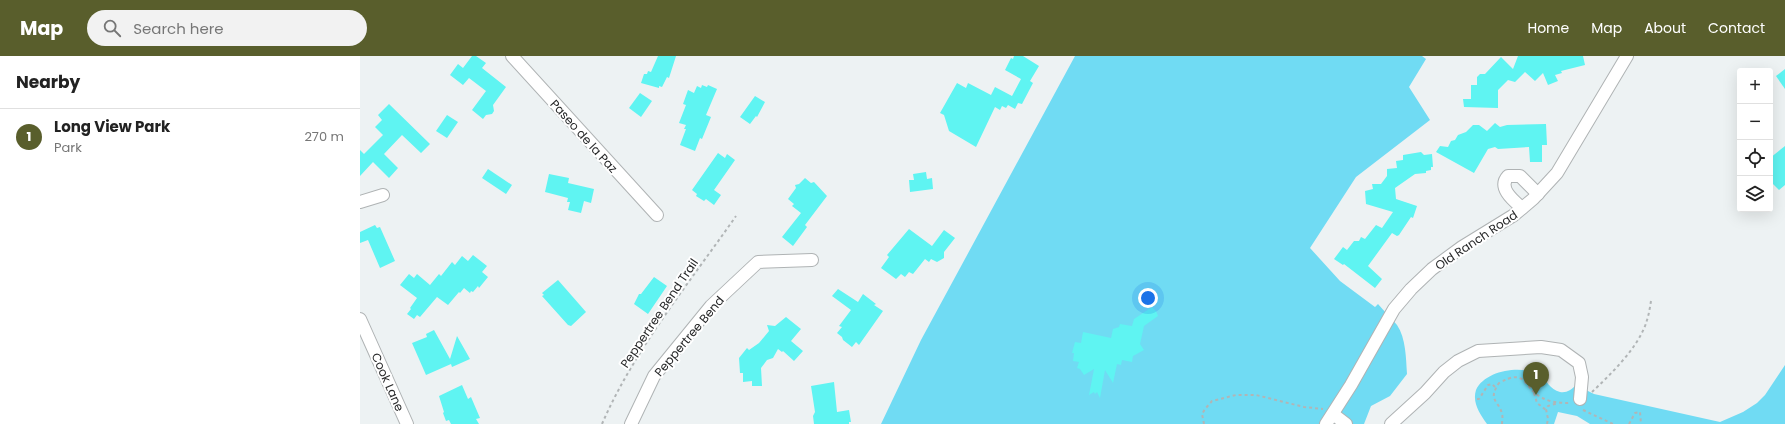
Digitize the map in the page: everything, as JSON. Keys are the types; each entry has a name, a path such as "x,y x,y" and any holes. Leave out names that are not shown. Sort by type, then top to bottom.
{"street":[{"name":"Paseo de la Paz","path":"512,56 657,215"},
{"name":"Old Ranch Road","path":"1329,419 1394,309 1432,269 1462,247 1514,215 1538,194 1557,172 1627,56"},
{"path":"1522,208 1505,189 1505,182 1508,176 1520,176 1538,194"},
{"path":"360,202 383,195"},
{"name":"Peppertree Bend","path":"631,424 654,376 711,306 758,262 812,260"},
{"name":"Cook Lane","path":"360,319 407,424"},
{"path":"1391,424 1426,393 1444,372 1458,361 1478,351 1541,347 1561,350 1579,363 1582,378 1577,404"},
{"path":"1329,419 1346,424"}],"path":[{"name":"Peppertree Bend Trail","path":"602,424 611,404 632,367 664,317 736,216"},
{"path":"1577,404 1592,392 1620,363 1638,338 1647,321 1651,301"},
{"path":"1502,424 1502,412 1495,402 1496,388 1500,383 1515,377 1523,379 1534,392 1548,400 1577,404 1612,424"},
{"path":"1477,399 1479,399 1488,385 1492,384 1496,388"},
{"path":"1534,392 1537,403 1546,410 1548,419 1547,424"},
{"path":"1204,424 1202,414 1212,402 1245,394 1277,399 1304,407 1323,409 1329,419"},
{"path":"1546,410 1548,406 1559,402"},
{"path":"1629,424 1635,412 1640,412 1641,424"}],"shaded area":[{"path":"1075,56 1422,56 1426,59 1409,87 1430,120 1356,177 1310,248 1340,281 1375,307 1378,304 1397,325 1402,336 1405,349 1407,374 1390,396 1371,406 1364,424 881,424 921,340"},
{"path":"1785,365 1785,424 1590,424 1577,416 1558,412 1554,424 1487,424 1479,412 1475,399 1476,390 1487,378 1504,371 1523,370 1539,374 1553,389 1560,392 1569,391 1576,385 1594,394 1720,422 1743,412 1757,403 1765,395"}],"building":[{"path":"472,56 476,56 486,63 482,68 506,87 493,105 494,111 492,114 486,115 483,119 472,110 486,91 469,78 463,85 450,75 458,64 463,68"},
{"path":"658,56 676,56 669,78 667,77 662,87 659,86 659,88 641,83 644,74 647,74 648,71 651,72"},
{"path":"1014,56 1023,56 1039,66 1030,81 1033,83 1022,104 1018,103 1015,109 1008,105 1006,108 1002,106 1000,110 995,107 976,147 949,131 944,115 940,113 957,83 966,88 968,83 991,95 995,87 1012,96 1021,79 1005,70 1011,58 1013,59"},
{"path":"1518,56 1583,56 1585,65 1561,71 1562,73 1555,75 1558,81 1548,85 1543,73 1535,81 1525,72 1515,82 1508,80 1498,90 1498,108 1464,107 1463,99 1471,99 1471,85 1477,85 1477,77 1480,74 1485,74 1501,57 1513,69"},
{"path":"1785,69 1785,89 1776,76"},
{"path":"702,85 707,87 708,85 717,89 706,115 711,117 702,139 700,138 695,151 680,145 686,125 679,123 686,105 683,104 688,90 694,93 697,86 701,88"},
{"path":"640,93 652,101 641,117 629,108"},
{"path":"755,96 765,102 757,117 756,116 750,124 740,117"},
{"path":"389,104 430,144 421,153 402,135 384,154 398,168 389,178 373,162 360,176 360,150 364,154 383,135 375,127 382,120 378,115"},
{"path":"447,115 458,122 447,138 436,131"},
{"path":"1495,123 1500,127 1507,125 1546,124 1547,145 1542,145 1542,162 1530,162 1529,147 1498,149 1495,147 1488,149 1474,173 1436,152 1440,146 1448,147 1451,141 1455,140 1458,135 1466,132 1473,125 1479,125 1487,131"},
{"path":"1785,146 1785,185 1779,190 1773,184 1773,156"},
{"path":"1421,152 1424,155 1432,154 1433,167 1431,167 1431,170 1426,171 1426,173 1415,174 1395,188 1396,199 1417,206 1413,218 1411,217 1399,235 1397,236 1392,233 1368,266 1382,279 1375,288 1344,264 1343,265 1334,259 1343,247 1347,250 1354,241 1359,241 1361,237 1365,239 1376,225 1382,228 1393,212 1366,204 1365,191 1373,189 1372,184 1381,184 1387,176 1387,169 1397,168 1396,161 1403,160 1403,155"},
{"path":"718,153 725,158 727,154 735,160 714,190 721,195 714,205 706,199 704,201 696,196 697,194 692,190"},
{"path":"488,169 512,185 506,194 482,178"},
{"path":"926,172 927,179 932,178 933,189 910,192 909,180 914,180 913,174"},
{"path":"549,174 569,178 568,183 594,189 591,203 584,201 581,213 568,210 570,202 567,202 568,198 545,192"},
{"path":"805,178 811,183 814,182 827,196 805,225 807,227 793,246 782,237 801,213 792,206 794,204 788,199 796,188 795,185 799,184"},
{"path":"375,225 377,228 380,227 395,261 380,268 368,240 360,243 360,232"},
{"path":"909,229 932,246 944,230 955,238 944,252 944,258 937,262 931,259 929,262 925,259 913,274 909,272 905,277 901,274 896,279 881,268 889,257 887,255"},
{"path":"473,255 487,266 482,272 488,277 479,288 478,286 473,292 471,291 470,293 464,288 448,305 437,297 420,317 417,315 414,319 407,314 417,298 400,285 409,274 414,278 417,274 430,285 439,274 441,276 452,262 455,265 462,256 468,261"},
{"path":"654,277 667,286 648,314 634,304 639,294 641,294"},
{"path":"558,280 586,312 571,326 568,325 542,296 544,295 542,293"},
{"path":"838,289 858,302 863,294 876,304 874,305 883,311 859,345 856,342 852,347 837,333 842,327 839,326 851,310 832,296"},
{"path":"1152,307 1158,316 1144,326 1140,344 1144,350 1133,356 1132,362 1122,360 1121,365 1117,364 1113,383 1105,370 1100,398 1097,392 1089,395 1094,369 1084,375 1080,369 1077,368 1079,362 1073,361 1074,353 1072,353 1075,342 1081,343 1083,332 1111,338 1113,329 1119,327 1120,324 1132,326 1134,319"},
{"path":"786,317 801,329 791,341 803,351 794,361 783,351 782,352 778,349 773,358 767,360 761,368 762,386 752,386 752,381 743,382 743,373 740,373 739,358 747,348 749,350 759,343 769,331 767,325 775,326"},
{"path":"434,330 450,359 457,336 470,359 452,367 451,364 426,375 412,343 427,337 426,334"},
{"path":"834,382 837,412 849,410 851,422 849,422 849,424 814,424 813,416 815,412 811,386"},
{"path":"462,385 468,399 471,397 480,418 476,419 479,424 451,424 449,420 446,421 439,396"}],"place":[{"name":"Long View Park","path":"1536,395"}]}
